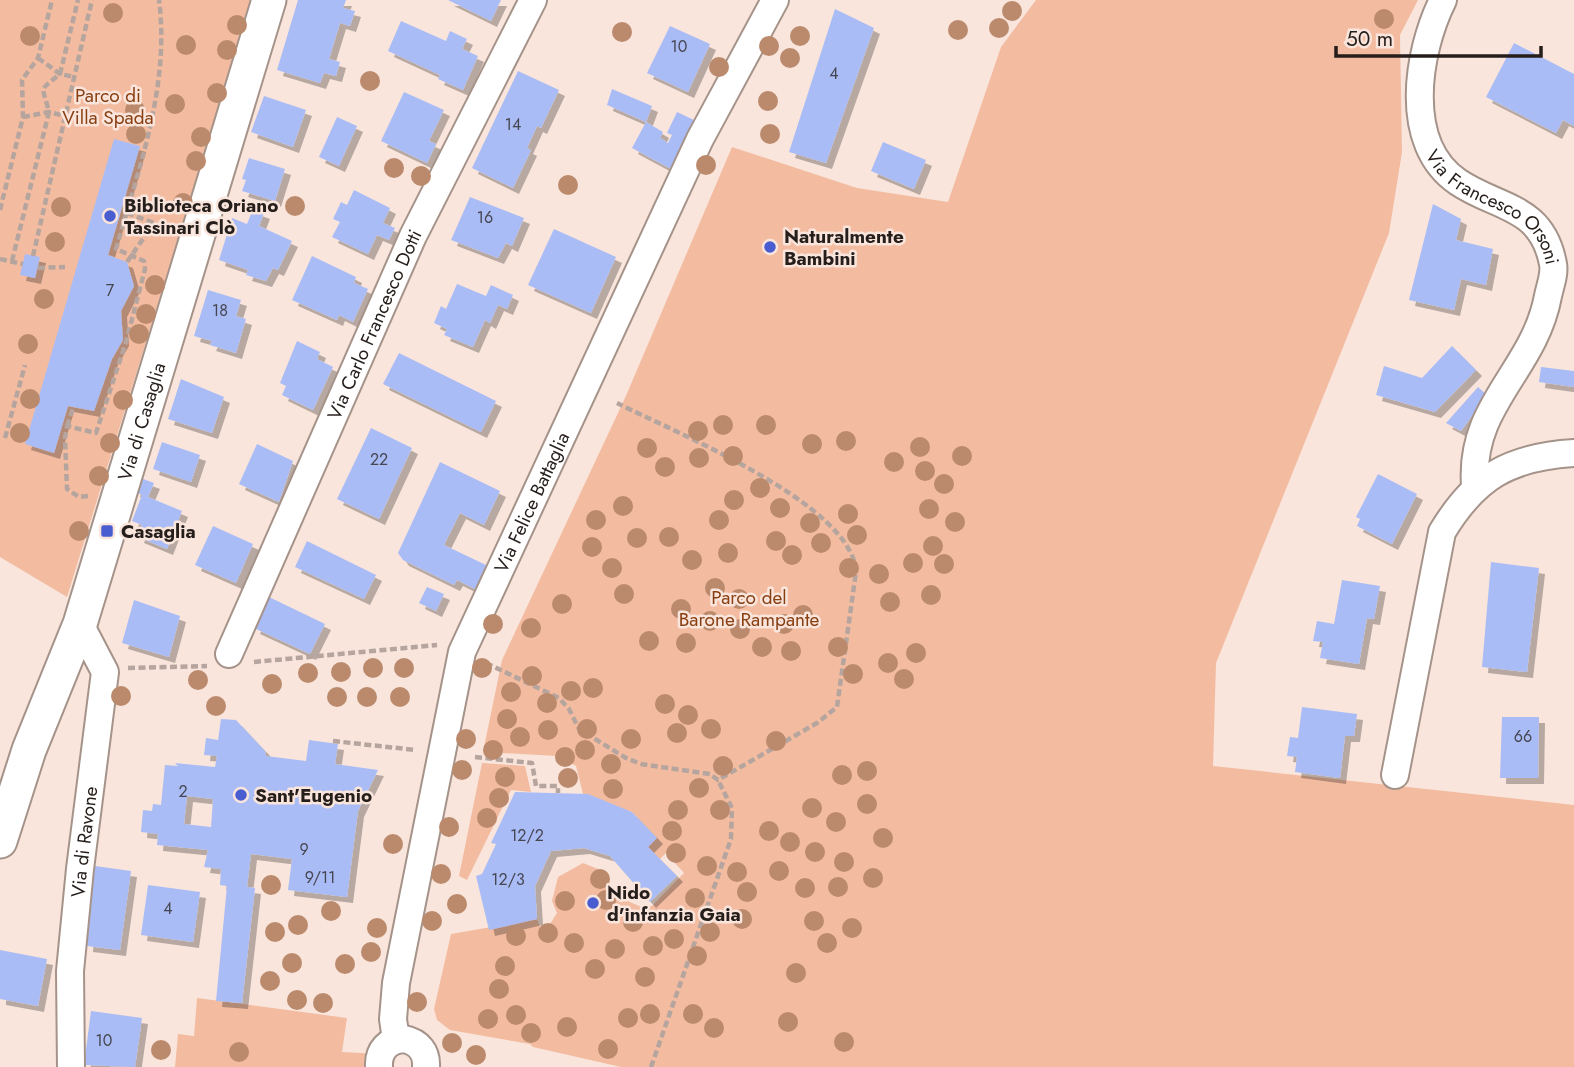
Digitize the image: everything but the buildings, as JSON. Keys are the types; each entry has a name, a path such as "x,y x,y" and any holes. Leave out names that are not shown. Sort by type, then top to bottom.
{"street":[{"name":"Via di Casaglia","path":"0,841 29,750 80,624 270,0"},
{"name":"Via Carlo Francesco Dotti","path":"230,661 413,236 534,0"},
{"name":"Via Felice Battaglia","path":"396,1040 393,1019 396,983 458,660 700,139 775,0"},
{"name":"Via Francesco Orsoni","path":"1443,0 1429,37 1422,71 1420,117 1428,143 1444,170 1459,183 1514,207 1533,222 1547,244 1554,267 1543,323 1489,412 1478,441 1473,460 1475,485"},
{"path":"1395,775 1442,532 1458,504 1475,485 1528,460 1574,453"},
{"name":"Via di Ravone","path":"71,1067 70,971 105,672 80,624"},
{"path":"379,1067 383,1049 396,1040 412,1040 419,1045 424,1052 426,1067"}],"path":[{"path":"0,210 23,117 22,80 38,58 52,0"},
{"path":"12,261 49,112 41,98 42,90 45,83 60,74 78,0"},
{"path":"33,256 92,0"},
{"path":"67,426 96,433 126,342 145,269 144,261 116,249 147,145 159,78 164,35 159,0"},
{"path":"38,58 60,74 75,77"},
{"path":"23,117 49,112 65,116"},
{"path":"127,213 154,223 127,262"},
{"path":"0,259 23,264"},
{"path":"38,268 65,267"},
{"path":"5,438 25,365"},
{"path":"617,404 667,425 793,496 830,523 855,558 856,572 838,707 817,723 718,780"},
{"path":"73,408 65,438 67,489 79,497 118,493"},
{"path":"117,668 449,644"},
{"path":"475,657 559,698 569,709 579,729 626,758 641,764 710,774 718,780 732,808 731,839 651,1067"},
{"path":"333,741 424,751"},
{"path":"475,757 532,763 536,786 558,786 558,793"}],"green space":[{"name":"Parco di Villa Spada","path":"0,0 252,0 67,597 0,557"},
{"name":"Parco del Barone Rampante","path":"1036,0 1418,0 1400,35 1402,152 1389,233 1216,663 1213,766 1574,805 1574,1067 621,1067 533,1047 530,1044 450,1030 437,1020 434,1009 451,934 537,919 540,927 550,924 557,913 552,901 558,877 583,863 603,871 614,895 639,906 652,906 684,873 666,853 660,859 648,847 656,837 632,812 583,794 576,766 557,756 483,752 502,660 625,398 732,147 857,188 948,202 1001,47"},
{"path":"482,763 525,766 531,792 511,790 467,880 459,876"},
{"path":"197,998 347,1018 342,1052 380,1054 379,1067 175,1067 178,1034 194,1036"}],"place":[{"name":"Biblioteca Oriano Tassinari Clò","path":"110,216"},
{"name":"Naturalmente Bambini","path":"770,247"},
{"name":"Casaglia","path":"107,531"},
{"name":"Sant'Eugenio","path":"241,795"},
{"name":"Nido d'infanzia Gaia","path":"593,903"}]}
